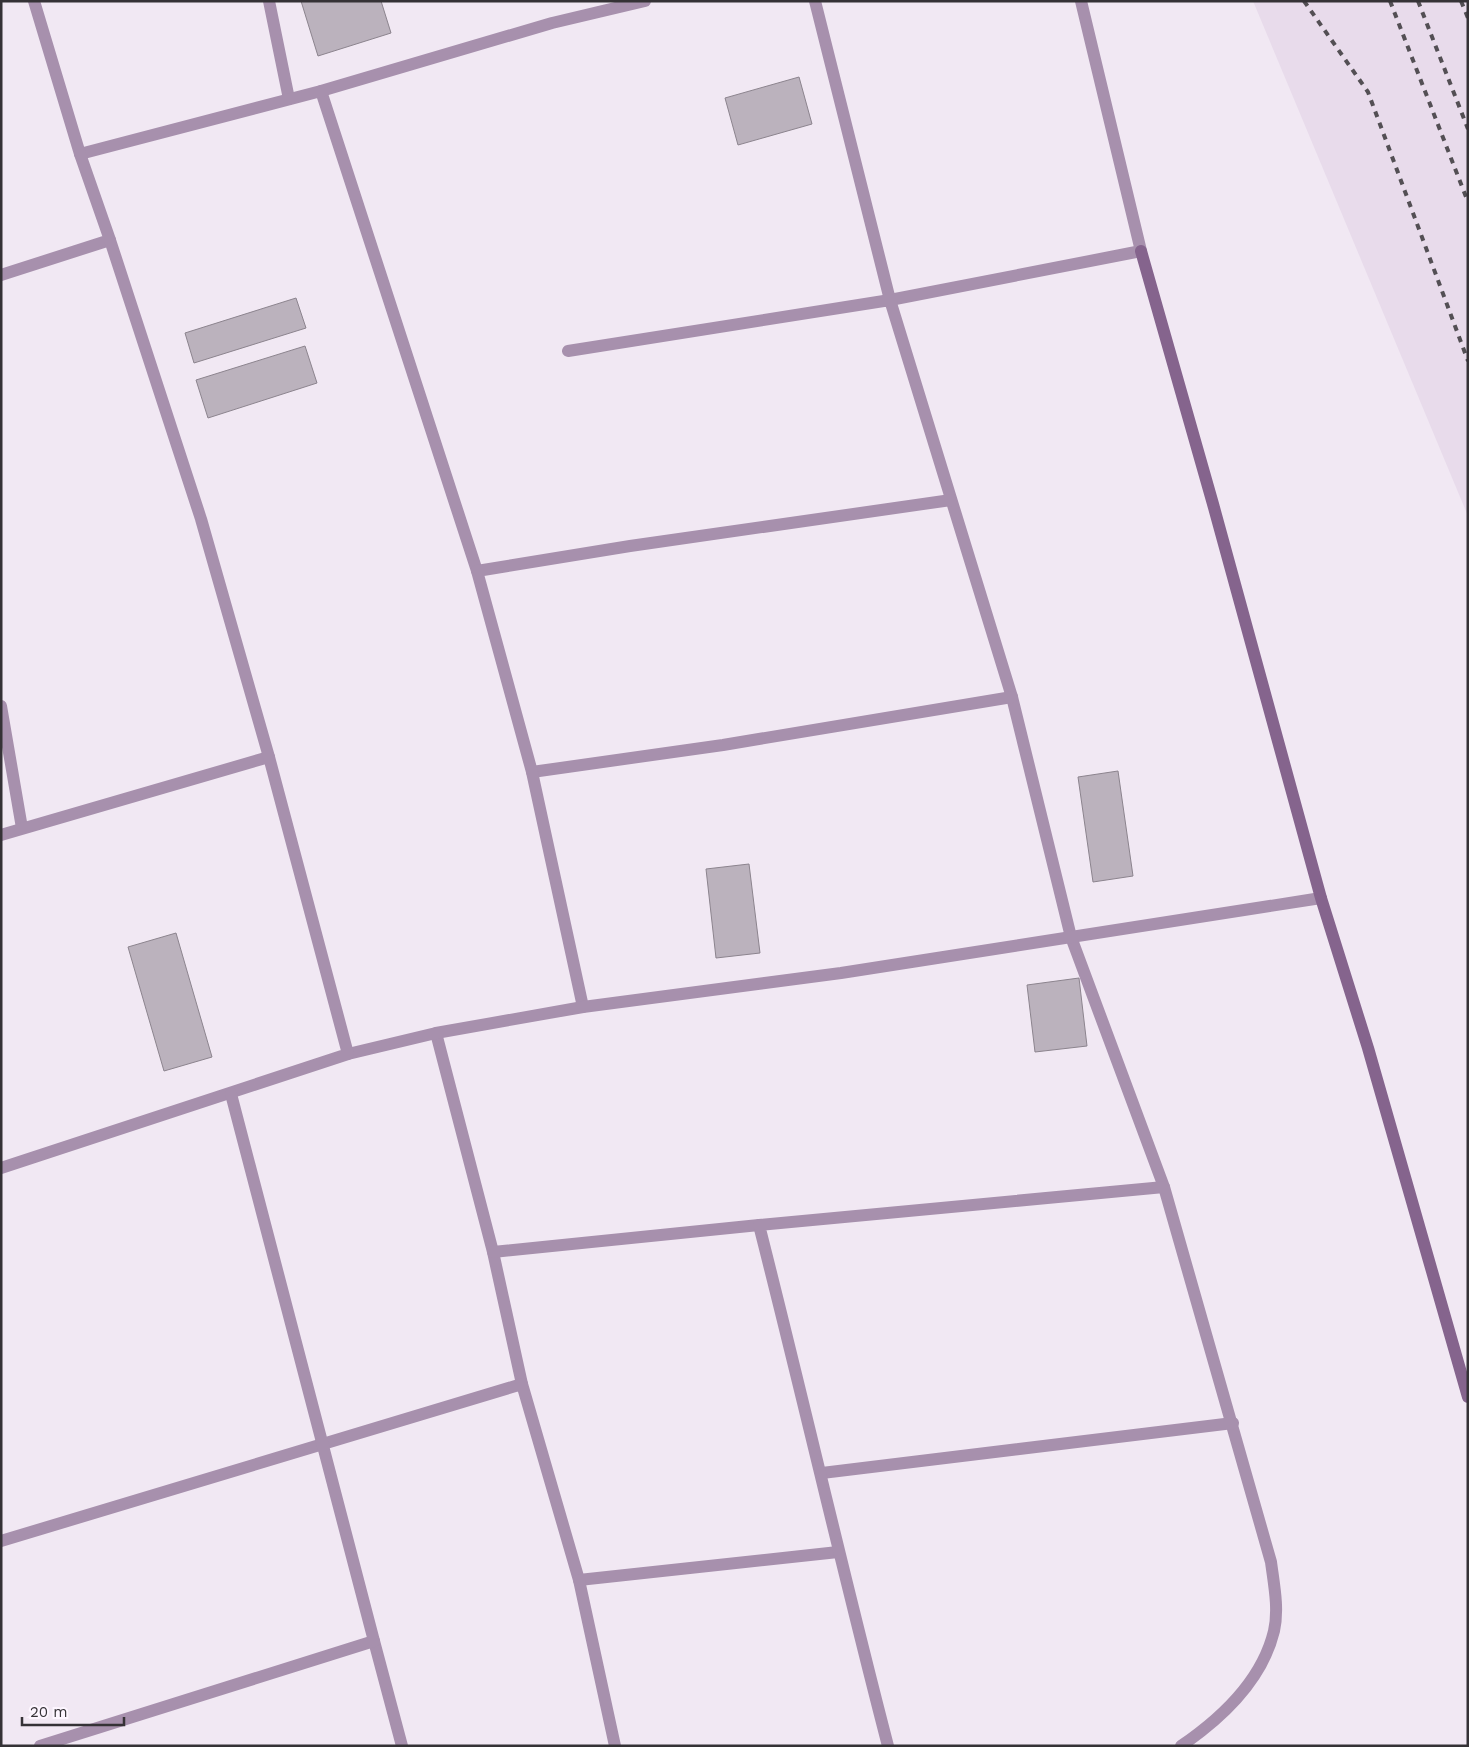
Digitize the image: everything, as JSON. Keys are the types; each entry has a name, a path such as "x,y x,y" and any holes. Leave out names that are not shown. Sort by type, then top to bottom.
{"street":[{"path":"34,1 80,154 110,240 200,519 269,757 348,1054"},
{"path":"269,1 289,99"},
{"path":"80,154 320,91 552,23 646,1"},
{"path":"815,1 890,300 1012,698 1071,938 1164,1187 1233,1423 1271,1562 1276,1601 1274,1630 1264,1662 1245,1690 1203,1731 1181,1746"},
{"path":"1081,1 1141,251 1214,504 1321,898 1368,1048 1468,1397"},
{"path":"320,91 477,571 532,772 583,1007"},
{"path":"1,275 110,240"},
{"path":"568,351 890,300 1141,251"},
{"path":"477,571 630,546 952,500"},
{"path":"532,772 723,745 1012,698"},
{"path":"1,706 22,828"},
{"path":"1,834 269,757"},
{"path":"1,1168 348,1054 436,1033 583,1007 841,972 1321,898"},
{"path":"436,1033 493,1252 522,1384 579,1580 615,1746"},
{"path":"231,1094 402,1746"},
{"path":"493,1252 1164,1187"},
{"path":"759,1225 822,1472 838,1552 888,1746"},
{"path":"1,1541 522,1384"},
{"path":"822,1472 1233,1423"},
{"path":"579,1580 838,1552"},
{"path":"40,1746 374,1641"}],"shaded area":[{"path":"1253,1 1468,1 1468,516"}],"building":[{"path":"301,1 381,1 391,33 318,56"},
{"path":"799,77 812,124 738,145 725,98"},
{"path":"296,298 306,328 194,363 185,333"},
{"path":"305,346 317,383 208,418 196,380"},
{"path":"1118,771 1133,876 1093,882 1078,777"},
{"path":"749,864 760,953 716,958 706,869"},
{"path":"176,933 212,1057 164,1071 128,947"},
{"path":"1079,978 1087,1046 1035,1052 1027,985"}],"railway":[{"path":"1304,1 1368,92 1468,361"},
{"path":"1390,1 1468,202"},
{"path":"1418,1 1468,129"},
{"path":"1461,1 1468,18"}]}
